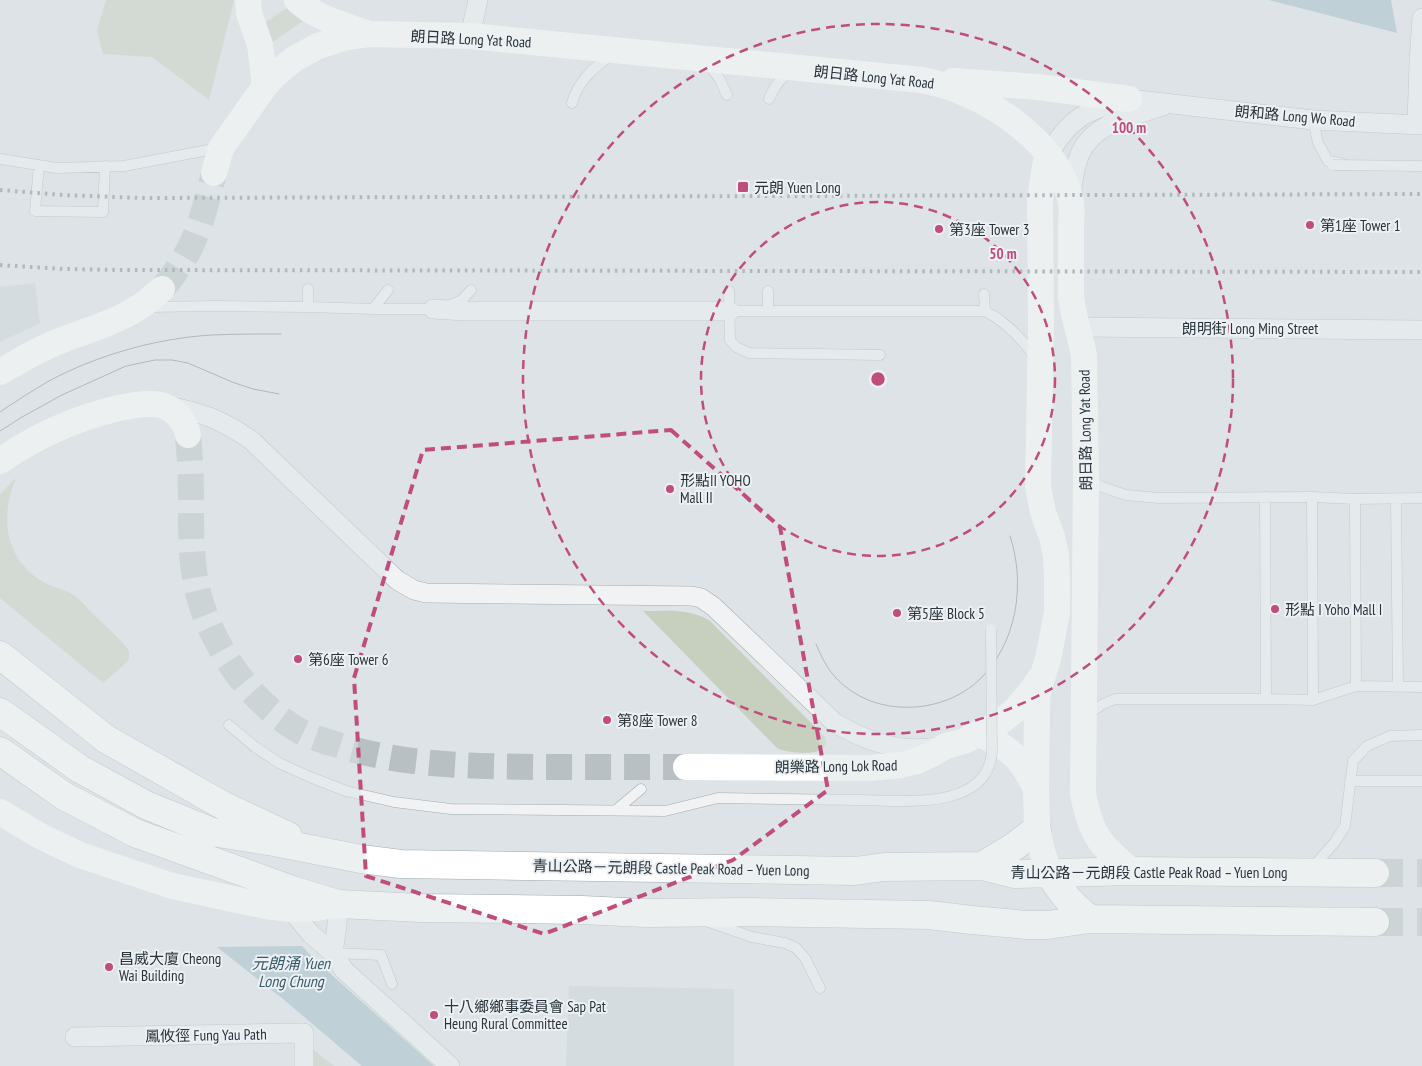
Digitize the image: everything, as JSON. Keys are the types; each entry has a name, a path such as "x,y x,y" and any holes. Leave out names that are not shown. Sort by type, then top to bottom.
{"main road":[{"path":"248,0 249,13 260,45 265,86"},
{"path":"297,0 323,17 370,34"},
{"name":"朗日路 Long Yat Road","path":"214,173 221,148 265,86 284,67 318,46 343,38 370,34 470,36 922,80 963,92 1001,112 1049,155 1058,167 1071,199 1071,297 1084,356 1086,479 1083,794 1089,820 1098,838 1111,855 1132,872"},
{"path":"922,80 1038,87 1129,99"},
{"path":"1049,155 1043,173 1040,200 1041,365 1038,487 1043,512 1056,555 1057,613 1048,658 1038,691 1037,829 1050,874 1064,896 1090,919"},
{"path":"0,372 62,340 104,326 139,307 162,288"},
{"path":"1041,326 1078,327"},
{"path":"0,461 16,450 73,421 142,404 160,405 170,410 180,417 188,435"},
{"name":"朗樂路 Long Lok Road","path":"686,767 885,767 917,761 946,746 980,734 999,723 1014,711 1042,676 1085,611"},
{"path":"0,656 106,739 224,806 321,851"},
{"name":"青山公路－元朗段 Castle Peak Road – Yuen Long","path":"0,712 73,763 146,806 212,832 361,859 401,864 855,871 884,867 982,866 1014,874 1132,872 1376,873"},
{"path":"980,734 998,743 1015,755 1027,771 1036,789"},
{"path":"0,751 64,796 135,833 203,859 338,904"},
{"path":"0,812 42,837 80,854 172,886 266,906 290,909 316,908 338,904 421,908 582,910 684,914 746,912 929,915 1027,925 1048,925 1090,919 1376,922"},
{"path":"982,866 1009,850 1037,829"}],"street":[{"path":"470,36 478,0"},
{"path":"1420,124 1418,62 1422,18"},
{"name":"朗和路 Long Wo Road","path":"1049,155 1055,143 1071,124 1087,112 1129,99 1313,120 1420,124"},
{"name":"朗和路 Long Wo Road","path":"1071,199 1080,153 1098,131 1109,124 1169,104"},
{"path":"433,308 466,311 730,311"},
{"name":"朗明街 Long Ming Street","path":"1078,327 1422,330"},
{"path":"160,405 213,417 233,427 251,440 397,580 414,590 426,593 692,596 701,598 714,608 835,723 862,737 890,746 928,749 946,746"},
{"path":"333,953 338,904"},
{"path":"290,909 311,934 333,953 344,970 450,1066"},
{"name":"鳳攸徑 Fung Yau Path","path":"75,1037 304,1033 304,1066"}],"lane":[{"path":"572,103 574,94 580,84 594,67 617,51"},
{"path":"702,59 719,78 727,95"},
{"path":"769,99 782,78 798,68"},
{"path":"1313,120 1318,143 1328,161 1422,166"},
{"path":"0,159 57,168 124,166 221,148"},
{"path":"39,165 35,211 103,212 105,166"},
{"path":"1333,165 1422,166"},
{"path":"308,289 308,307"},
{"path":"373,309 388,290"},
{"path":"139,307 433,308 450,305 462,300 471,290"},
{"path":"729,291 730,340 736,347 748,352 880,354"},
{"path":"768,291 768,311"},
{"path":"984,294 985,311"},
{"path":"730,311 985,311 996,317 1018,337 1041,365"},
{"path":"1086,479 1126,495 1159,498 1422,498"},
{"path":"1265,497 1266,699"},
{"path":"1312,497 1313,700"},
{"path":"1355,499 1356,686"},
{"path":"1396,499 1398,687"},
{"path":"229,724 271,757 310,777 346,790 394,802 451,809 665,810 718,798 931,800 946,798 978,783 989,768 992,752 991,629"},
{"path":"1084,717 1103,704 1116,699 1313,700 1356,686 1422,687"},
{"path":"1308,873 1335,842 1345,826 1353,761 1367,746 1390,736 1422,735"},
{"path":"1350,781 1422,781"},
{"path":"616,810 641,789"},
{"path":"684,914 752,937 785,943 796,948 806,958 820,988"},
{"path":"333,953 381,956 392,984"}],"highlighted area":[{"path":"671,430 780,527 828,790 733,860 544,934 366,876 354,678 423,450"}],"shaded area":[{"path":"35,283 40,323 0,342 0,287"},
{"path":"569,986 734,989 734,1066 566,1066"}],"green space":[{"path":"106,0 234,0 209,100 152,57 103,54 97,30"},
{"path":"287,8 303,21 271,43 264,23"},
{"path":"16,478 11,492 7,521 12,547 19,559 40,580 78,598 129,651 127,662 103,683 0,598 0,494"},
{"path":"643,611 686,612 710,621 825,737 826,743 824,747 819,751 808,753 777,748"},
{"path":"310,1047 334,1066 311,1066"}],"water":[{"path":"1269,0 1391,0 1397,33"},
{"name":"元朗涌 Yuen Long Chung","path":"302,946 315,960 434,1066 362,1066 283,999 217,947"}],"tunnel":[{"path":"162,289 190,248 201,220 214,173"},
{"path":"188,435 191,540 193,564 200,600 215,638 237,674 265,705 281,719 309,735 344,747 392,758 441,764 539,767 686,767"},
{"path":"1375,873 1422,873"},
{"path":"1375,922 1422,922"}],"tram line":[{"path":"0,412 49,381 87,363 128,349 191,337 281,334"},
{"path":"0,431 62,395 126,366 155,360 172,360 188,363 232,382 253,389 279,394"},
{"path":"816,644 828,668 841,683 861,697 877,703 895,707 931,705 965,691 979,680 992,665 1010,631 1015,613 1017,593 1015,554 1010,536"}],"railway":[{"path":"0,190 141,198 1422,194"},
{"path":"0,265 121,270 1422,272"}],"place":[{"name":"元朗 Yuen Long","path":"743,187"},
{"name":"第1座 Tower 1","path":"1310,225"},
{"name":"第3座 Tower 3","path":"939,229"},
{"name":"形點II YOHO Mall II","path":"670,489"},
{"name":"形點 I Yoho Mall I","path":"1275,609"},
{"name":"第5座 Block 5","path":"897,613"},
{"name":"第6座 Tower 6","path":"298,659"},
{"name":"第8座 Tower 8","path":"607,720"},
{"name":"昌威大廈 Cheong Wai Building","path":"109,967"},
{"name":"十八鄉鄉事委員會 Sap Pat Heung Rural Committee","path":"434,1015"}]}
